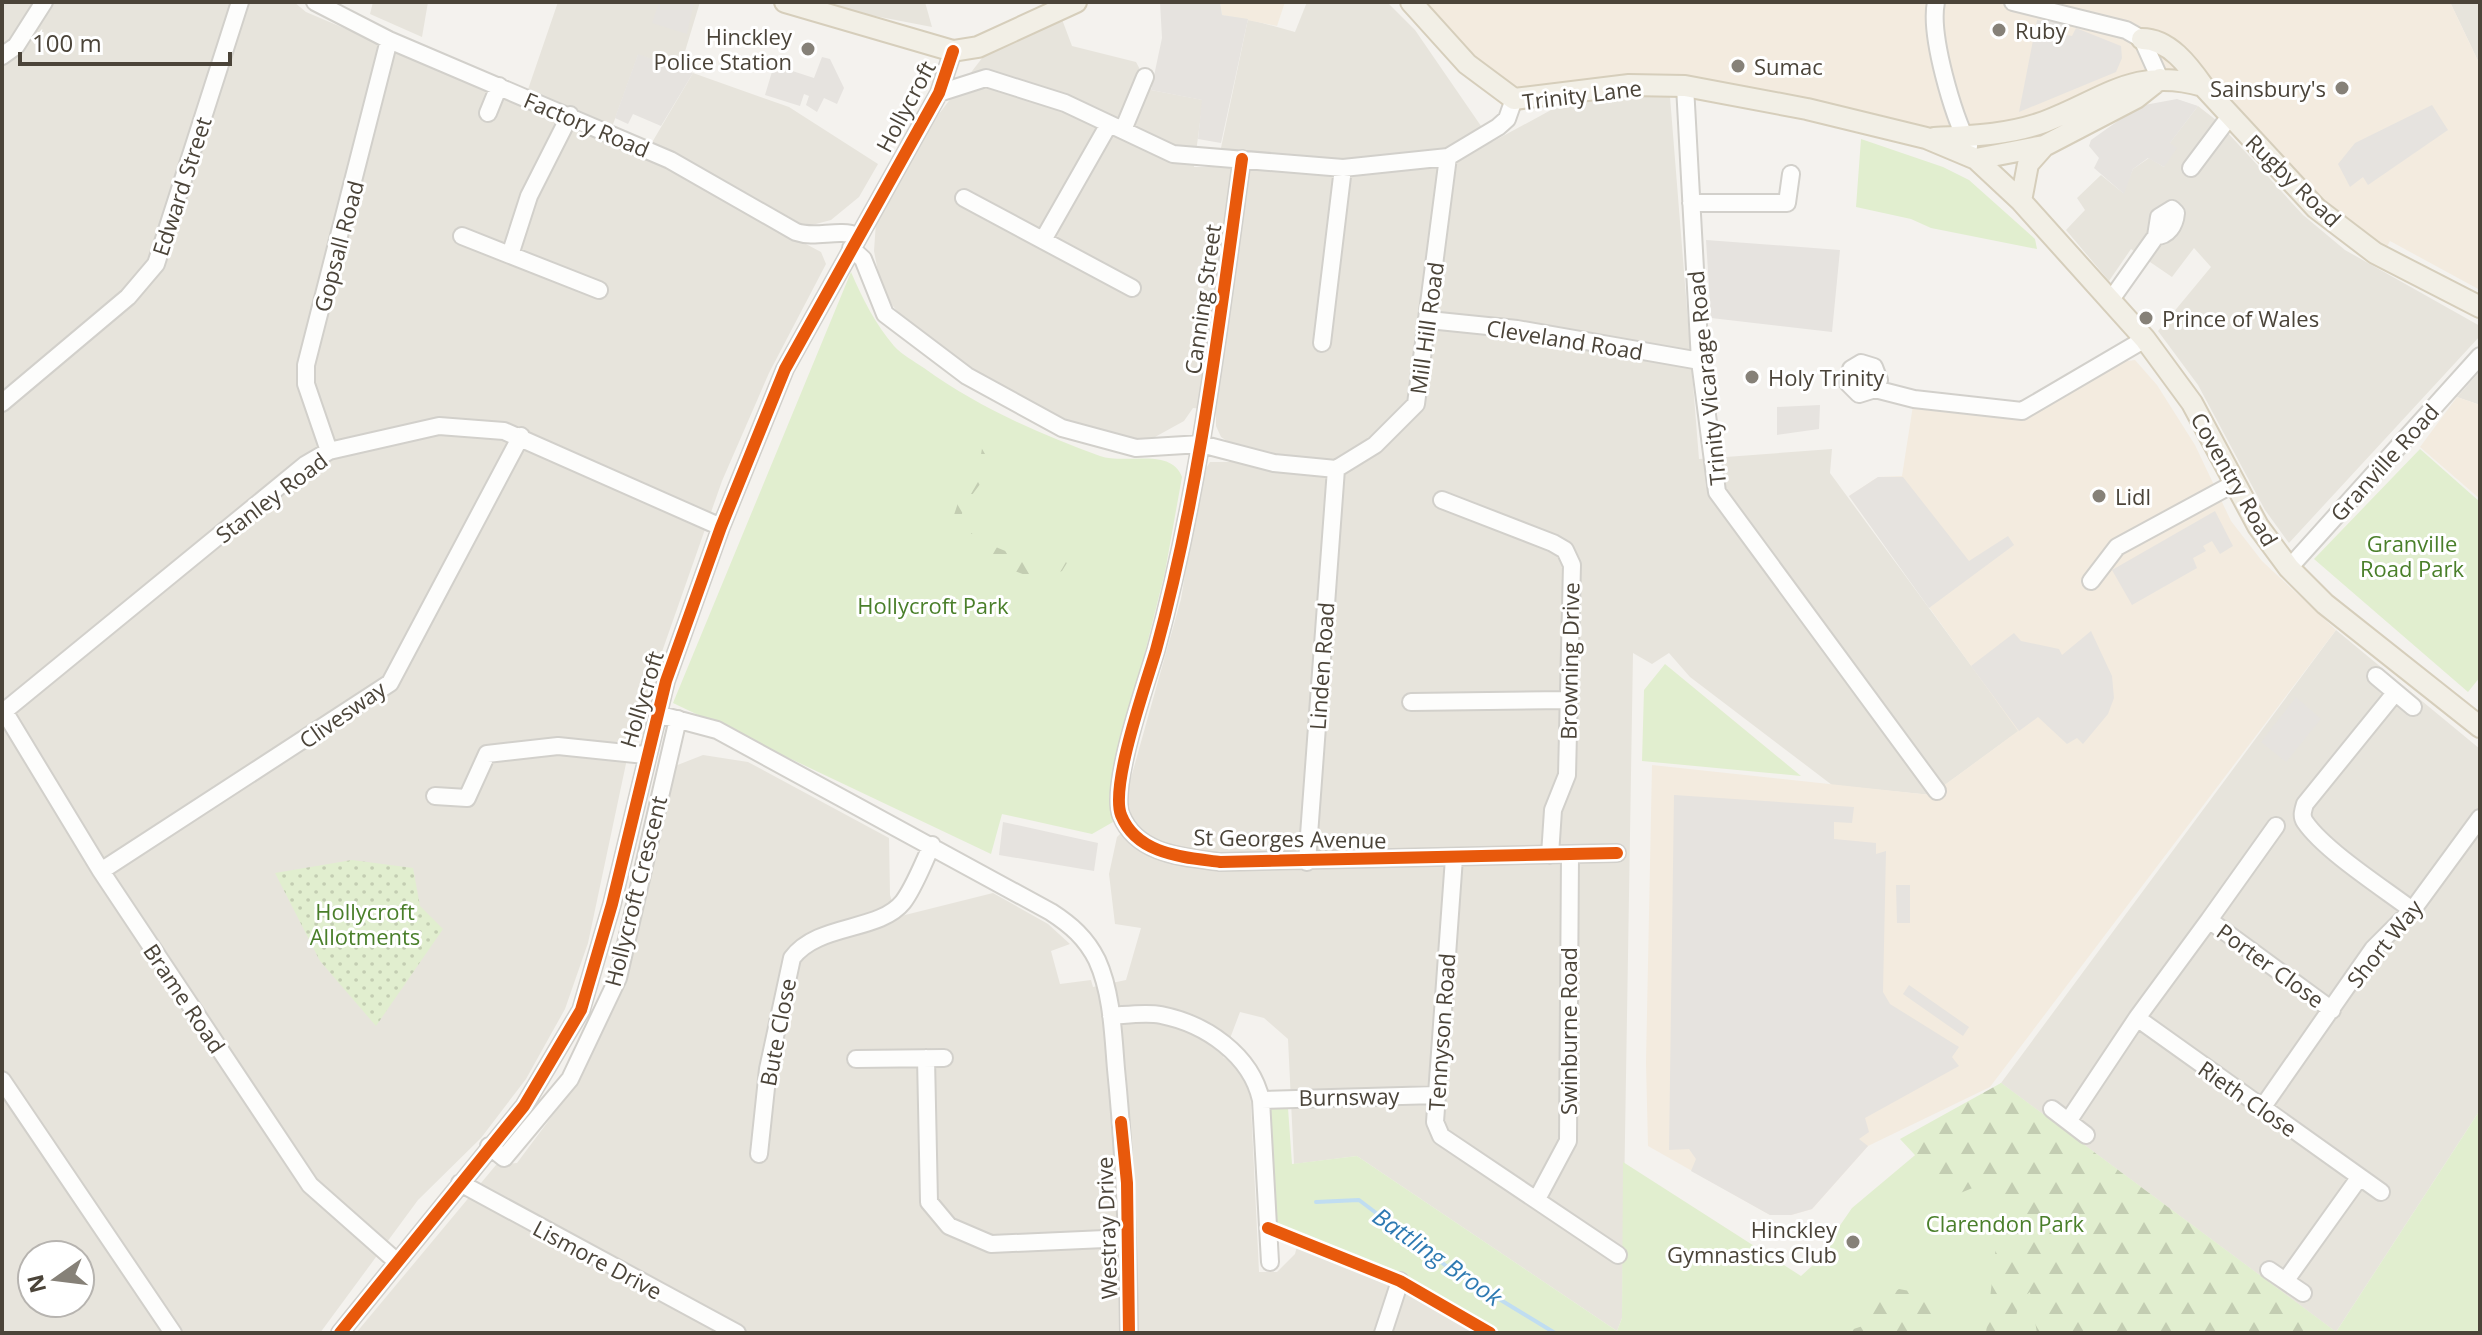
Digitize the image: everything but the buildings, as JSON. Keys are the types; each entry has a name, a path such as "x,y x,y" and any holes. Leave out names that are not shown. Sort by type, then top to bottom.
{"main road":[{"path":"785,2 953,51 978,47 1076,2"},
{"path":"1411,2 1467,64 1514,99"},
{"name":"Rugby Road","path":"2142,39 2160,43 2181,58 2316,208 2375,253 2480,307"},
{"path":"1976,159 2044,146 2136,98 2160,79 2203,86"},
{"name":"Trinity Lane","path":"1926,138 2007,133 2046,122 2134,81 2160,79"},
{"name":"Trinity Lane","path":"1514,99 1629,85 1685,86 1807,109 1926,138 1976,159"},
{"path":"2021,201 2028,164 2044,146"},
{"name":"Coventry Road","path":"1976,159 2021,201 2145,339 2192,403 2258,526 2289,568 2325,604 2480,727"}],"street":[{"path":"2,56 16,46 44,2"},
{"name":"Edward Street","path":"2,403 128,297 156,264 240,2"},
{"name":"Factory Road","path":"315,2 389,40 570,115 692,171 796,232 813,236 850,233 854,242"},
{"name":"Coventry Road","path":"1936,2 1932,19 1939,59 1964,136 1976,159"},
{"name":"Rugby Road","path":"2013,2 2126,30 2142,39"},
{"path":"2142,39 2160,79"},
{"name":"Gopsall Road","path":"329,451 306,384 306,365 389,40"},
{"name":"Hollycroft","path":"340,1333 524,1106 581,1010 612,904 645,755 721,527 785,369 939,93 953,51"},
{"path":"1043,240 1145,77"},
{"name":"Trinity Lane","path":"939,93 986,78 1065,103 1173,154 1343,168 1448,157 1498,127 1507,119 1514,99"},
{"path":"488,113 499,86"},
{"name":"Trinity Vicarage Road","path":"1685,86 1700,361 1717,492 1937,791"},
{"path":"510,255 529,196 570,115"},
{"path":"2191,168 2230,116"},
{"name":"Mill Hill Road","path":"1336,469 1375,445 1416,404 1448,157"},
{"name":"Canning Street","path":"1201,444 1242,159"},
{"path":"1322,343 1343,168"},
{"path":"1691,203 1787,203 1791,174"},
{"path":"964,198 1132,288"},
{"path":"462,236 599,290"},
{"path":"2110,301 2156,236"},
{"path":"854,242 885,314 967,376 1062,428 1136,448 1201,444 1274,463 1336,469"},
{"name":"Cleveland Road","path":"1429,320 1517,329 1700,361"},
{"path":"1875,389 1914,399 2022,411 2145,339"},
{"name":"Granville Road","path":"2289,568 2480,356"},
{"name":"Stanley Road","path":"3,712 305,465 329,451 439,426 504,431 721,527"},
{"name":"Clivesway","path":"101,871 390,683 521,436"},
{"name":"St Georges Avenue","path":"1201,444 1164,621 1119,786 1121,815 1144,845 1178,857 1220,862 1617,853"},
{"name":"Linden Road","path":"1307,862 1336,469"},
{"path":"2094,581 2117,547 2235,483"},
{"name":"Browning Drive","path":"1442,500 1565,550 1572,565 1567,775 1553,810 1550,855"},
{"path":"2376,676 2413,707"},
{"path":"2395,693 2305,804 2302,814 2305,822 2333,848 2412,910"},
{"path":"1411,702 1567,700"},
{"name":"Brame Road","path":"3,712 101,871 310,1185 396,1261"},
{"name":"Westray Drive","path":"657,714 717,730 932,845 1076,928 1097,959 1111,1016 1127,1183 1129,1333"},
{"name":"Hollycroft Crescent","path":"489,1146 504,1158 570,1079 618,978 678,719"},
{"path":"435,796 467,798 487,754 558,746 645,755"},
{"name":"Short Way","path":"2262,1108 2373,949 2412,910 2480,818"},
{"name":"Porter Close","path":"2137,1018 2276,826"},
{"name":"Bute Close","path":"759,1154 768,1069 792,958 802,944 880,916 902,903 932,845"},
{"name":"Swinburne Road","path":"1537,1199 1568,1141 1570,856"},
{"name":"Tennyson Road","path":"1454,858 1435,1122 1441,1136 1618,1255"},
{"name":"Porter Close","path":"2209,920 2332,1010"},
{"path":"1111,1016 1160,1014 1195,1026 1241,1056 1257,1081 1261,1100 1270,1262"},
{"path":"2069,1120 2137,1018"},
{"name":"Rieth Close","path":"2137,1018 2381,1192"},
{"path":"926,1058 929,1202 949,1226 991,1244 1127,1238"},
{"path":"856,1059 944,1058"},
{"path":"2,1080 173,1333"},
{"name":"Burnsway","path":"1261,1100 1437,1095"},
{"path":"2052,1109 2086,1135"},
{"path":"2286,1280 2359,1178"},
{"name":"Lismore Drive","path":"460,1183 737,1333"},
{"path":"2269,1270 2303,1293"},
{"path":"1383,1333 1400,1281"}],"shaded area":[{"path":"2,2 294,2 306,12 523,104 558,2 700,2 680,68 638,55 607,141 644,156 693,73 789,107 878,164 859,197 831,220 812,225 804,243 821,252 826,264 769,373 722,481 631,740 588,943 565,1009 526,1079 481,1138 418,1200 320,1333 2,1333"},
{"path":"373,2 428,2 422,37 370,14"},
{"path":"659,2 694,2 687,34 652,23"},
{"path":"822,2 925,2 932,27 849,11"},
{"path":"1160,2 1220,2 1222,15 1248,19 1221,143 1198,139 1202,100 1151,90 1162,38"},
{"path":"1220,2 1285,2 1277,26 1222,15"},
{"path":"1307,2 1387,2 1415,30 1492,142 1551,110 1580,101 1618,95 1670,97 1699,459 1832,449 1830,473 2019,731 1931,795 1832,785 1690,677 1669,653 1652,664 1633,653 1622,1318 1617,1331 1357,1156 1294,1164 1288,1039 1264,1018 1240,1012 1223,1057 1241,1069 1250,1085 1259,1272 1277,1272 1295,1254 1298,1242 1393,1281 1484,1333 356,1333 496,1165 517,1163 573,1088 622,985 640,925 675,766 703,755 748,762 889,838 890,895 897,917 993,893 1048,924 1070,944 1051,951 1060,984 1091,980 1093,987 1126,980 1141,928 1115,924 1109,874 1117,837 1132,822 1127,792 1181,599 1201,476 1210,462 1229,462 1233,445 1221,437 1216,426 1216,410 1193,408 1184,421 1155,437 1136,440 1115,438 1048,415 946,356 911,327 892,305 879,277 874,251 876,222 918,141 986,53 1060,14 1072,46 1136,62 1151,90 1203,100 1194,167 1217,167 1248,19 1295,32"},
{"path":"1409,2 2450,2 2480,65 2480,290 2390,241 2382,256 2376,253 2215,98 2159,79 1964,136 1685,86 1514,99"},
{"path":"2450,2 2480,2 2480,65"},
{"path":"2037,20 2064,23 2062,34 2072,36 2076,28 2121,46 2122,58 2116,72 2019,112"},
{"path":"638,54 693,73 661,126 633,114 628,124 615,118"},
{"path":"822,57 830,59 844,88 837,104 824,98 817,112 806,105 809,96 804,94 800,106 765,95 774,65 814,78"},
{"path":"2177,99 2198,106 2170,143 2177,148 2164,167 2148,158 2133,169 2124,194 2094,168 2099,158 2089,146 2091,140 2139,106"},
{"path":"2432,105 2448,130 2368,185 2363,177 2350,187 2338,164 2355,143"},
{"path":"2198,106 2216,120 2303,215 2345,250 2480,326 2480,336 2289,543 2265,510 2198,385 2158,331 2211,267 2194,248 2172,277 2131,249 2109,281 2066,230 2085,210 2077,198 2101,175 2123,193 2133,169 2149,158 2164,167 2169,144"},
{"path":"1706,240 1840,250 1832,332 1711,318"},
{"path":"2135,360 2157,385 2195,445 2231,521 2262,561 2336,630 1990,1087 1868,1146 1812,1209 1791,1215 1770,1215 1648,1146 1646,1063 1652,765 1931,795 2018,731 1849,496 1878,477 1902,476 1914,399 2007,412 2107,364"},
{"path":"2480,371 2480,405 2457,397"},
{"path":"2457,397 2480,405 2480,499 2420,447"},
{"path":"1820,405 1819,429 1777,435 1777,407"},
{"path":"1878,477 1903,477 1969,561 2008,536 2014,545 1929,608 1849,496"},
{"path":"2215,511 2233,546 2220,554 2212,541 2203,546 2206,551 2193,558 2197,568 2132,605 2112,570"},
{"path":"2336,630 2480,749 2480,1110 2336,1332 2001,1083"},
{"path":"2091,631 2112,676 2114,698 2108,714 2083,744 2077,738 2067,744 2038,717 2019,731 1971,666 2014,633 2021,641 2059,649 2062,655"},
{"path":"2296,697 2321,719 2286,762 2261,742"},
{"path":"1674,795 1854,807 1852,823 1834,822 1834,839 1876,843 1876,854 1886,851 1883,992 1890,1004 1959,1047 1952,1057 1959,1066 1865,1118 1869,1132 1859,1139 1868,1146 1812,1209 1791,1215 1770,1215 1691,1171 1696,1159 1689,1149 1669,1150"},
{"path":"1003,822 1098,843 1094,871 999,855"},
{"path":"1896,885 1910,885 1910,923 1897,923"},
{"path":"1909,985 1969,1027 1963,1036 1903,994"}],"green space":[{"path":"1861,139 1943,167 1969,180 2035,239 2037,249 1931,228 1911,219 1856,207"},
{"name":"Hollycroft Park","path":"851,272 870,311 894,346 944,382 987,407 1054,438 1100,456 1168,462 1182,477 1165,572 1109,797 1113,822 1092,834 1002,814 991,854 673,703"},
{"path":"984,436 996,439 989,472 966,503 960,519 982,540 1031,563 1051,555 1063,538 1078,545 1062,571 1044,578 1030,576 981,555 954,537 954,515 965,482 979,467"},
{"name":"Granville Road Park","path":"2420,449 2480,502 2480,677 2468,692 2314,559"},
{"path":"1665,664 1801,776 1642,761 1644,690"},
{"name":"Hollycroft Allotments","path":"352,860 413,868 420,906 443,929 376,1026 320,961 275,873"},
{"name":"Clarendon Park","path":"2001,1083 2336,1332 2480,1110 2480,1333 1498,1333 1392,1276 1273,1225 1270,1109 1288,1108 1292,1164 1357,1156 1617,1331 1622,1318 1623,1162 1801,1276 1812,1266 1852,1208"},
{"path":"2001,1083 2336,1333 2037,1333 2030,1292 2019,1301 2013,1333 1986,1333 2000,1212 1992,1180 1953,1196 1900,1139"},
{"path":"1899,1289 1936,1296 1936,1329 1947,1333 1841,1333 1866,1325 1878,1302"}],"waterway":[{"name":"Battling Brook","path":"1316,1202 1359,1200 1453,1271 1555,1333"}],"cycle path":[{"path":"340,1333 524,1106 581,1010 612,904 666,681 721,527 785,369 939,93 953,51"},
{"path":"1242,159 1216,345 1185,529 1120,781 1121,815 1128,828 1138,839 1163,852 1220,862 1617,853"},
{"path":"1121,1122 1127,1183 1129,1333"},
{"path":"1268,1228 1400,1281 1490,1333"}],"place":[{"name":"Ruby","path":"1999,30"},
{"name":"Hinckley Police Station","path":"808,49"},
{"name":"Sumac","path":"1738,66"},
{"name":"Sainsbury's","path":"2342,88"},
{"name":"Prince of Wales","path":"2146,318"},
{"name":"Holy Trinity","path":"1752,377"},
{"name":"Lidl","path":"2099,496"},
{"name":"Hinckley Gymnastics Club","path":"1853,1242"}]}
